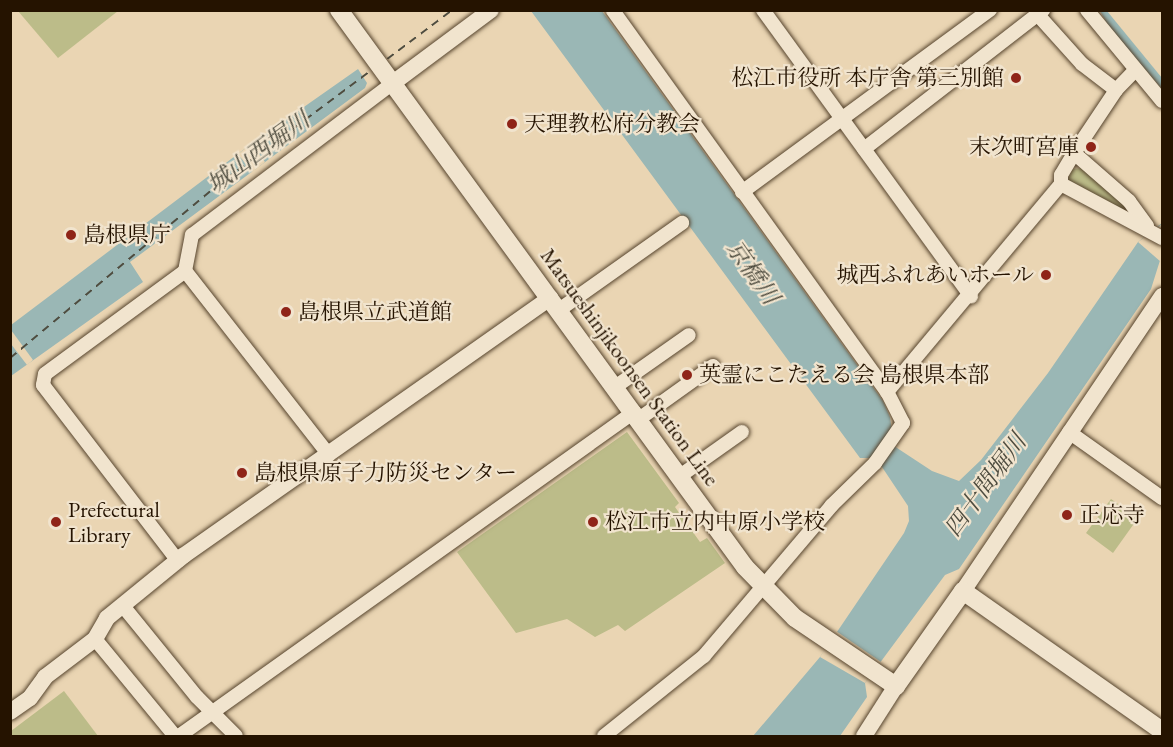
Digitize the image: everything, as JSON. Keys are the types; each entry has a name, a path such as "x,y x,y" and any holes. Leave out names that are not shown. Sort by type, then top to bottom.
{"main road":[{"name":"Matsueshinjikoonsen Station Line","path":"339,10 763,589 828,642 896,686"},
{"path":"896,686 963,591 1162,731"}],"street":[{"path":"178,561 43,385 45,374 185,271 192,235 390,78 491,10"},
{"path":"604,736 693,666 763,589 831,506 875,463 903,423 887,392 613,10"},
{"path":"763,10 971,296"},
{"path":"742,192 990,10"},
{"path":"864,149 1040,13 1082,64 1116,90"},
{"path":"1094,13 1135,70 1162,101"},
{"path":"887,392 971,296 1061,184 1061,175 1074,153 1116,90 1135,70"},
{"path":"1074,153 1129,201 1148,228"},
{"path":"1061,184 1148,228 1162,238"},
{"path":"10,712 30,698 45,677 95,639 107,618 178,561 329,455 555,304 682,223"},
{"path":"185,271 329,455"},
{"path":"963,591 1162,296"},
{"path":"615,387 689,334"},
{"path":"95,639 177,736 636,415 713,366"},
{"path":"680,476 742,432"},
{"path":"1070,432 1162,498"},
{"path":"123,606 211,712 236,736"},
{"path":"864,736 896,686"}],"green space":[{"path":"18,11 118,11 58,58"},
{"path":"1082,168 1126,207 1126,212 1068,180 1072,169"},
{"name":"松江市立内中原小学校","path":"627,432 679,503 675,507 700,542 707,538 725,563 625,631 618,625 595,637 567,619 516,633 457,552"},
{"path":"1111,499 1138,518 1113,553 1086,533"},
{"path":"64,691 98,736 11,736 11,731"}],"water":[{"path":"531,11 602,11 883,401 890,417 894,446 932,471 959,481 981,460 1048,373 1138,242 1162,223 1162,254 1151,289 959,569 945,575 865,683 867,697 840,736 753,736 820,657 904,533 909,521 908,506 876,458 860,458"},
{"path":"1100,11 1107,11 1162,78 1162,89 1109,27"},
{"name":"城山西堀川","path":"358,69 367,83 365,88 130,262 143,282 11,376 11,325 251,144"}],"pier":[{"path":"251,144 265,162 252,172 238,154"},
{"path":"1162,224 1162,254 1161,262 1138,242"},
{"path":"11,330 33,360 27,365 11,344"},
{"path":"836,631 881,662 865,683 820,657"}],"ferry route":[{"path":"387,59 452,10"},
{"path":"10,358 215,187 373,69"}],"place":[{"name":"松江市役所 本庁舎 第三別館","path":"1016,78"},
{"name":"天理教松府分教会","path":"512,124"},
{"name":"末次町宮庫","path":"1091,147"},
{"name":"島根県庁","path":"71,235"},
{"name":"城西ふれあいホール","path":"1046,275"},
{"name":"島根県立武道館","path":"286,312"},
{"name":"英霊にこたえる会 島根県本部","path":"687,375"},
{"name":"島根県原子力防災センター","path":"242,473"},
{"name":"正応寺","path":"1067,515"},
{"name":"Prefectural Library","path":"56,522"},
{"name":"松江市立内中原小学校","path":"593,522"}],"water label":[{"name":"京橋川","path":"753,272"},
{"name":"四十間堀川","path":"985,485"}]}
